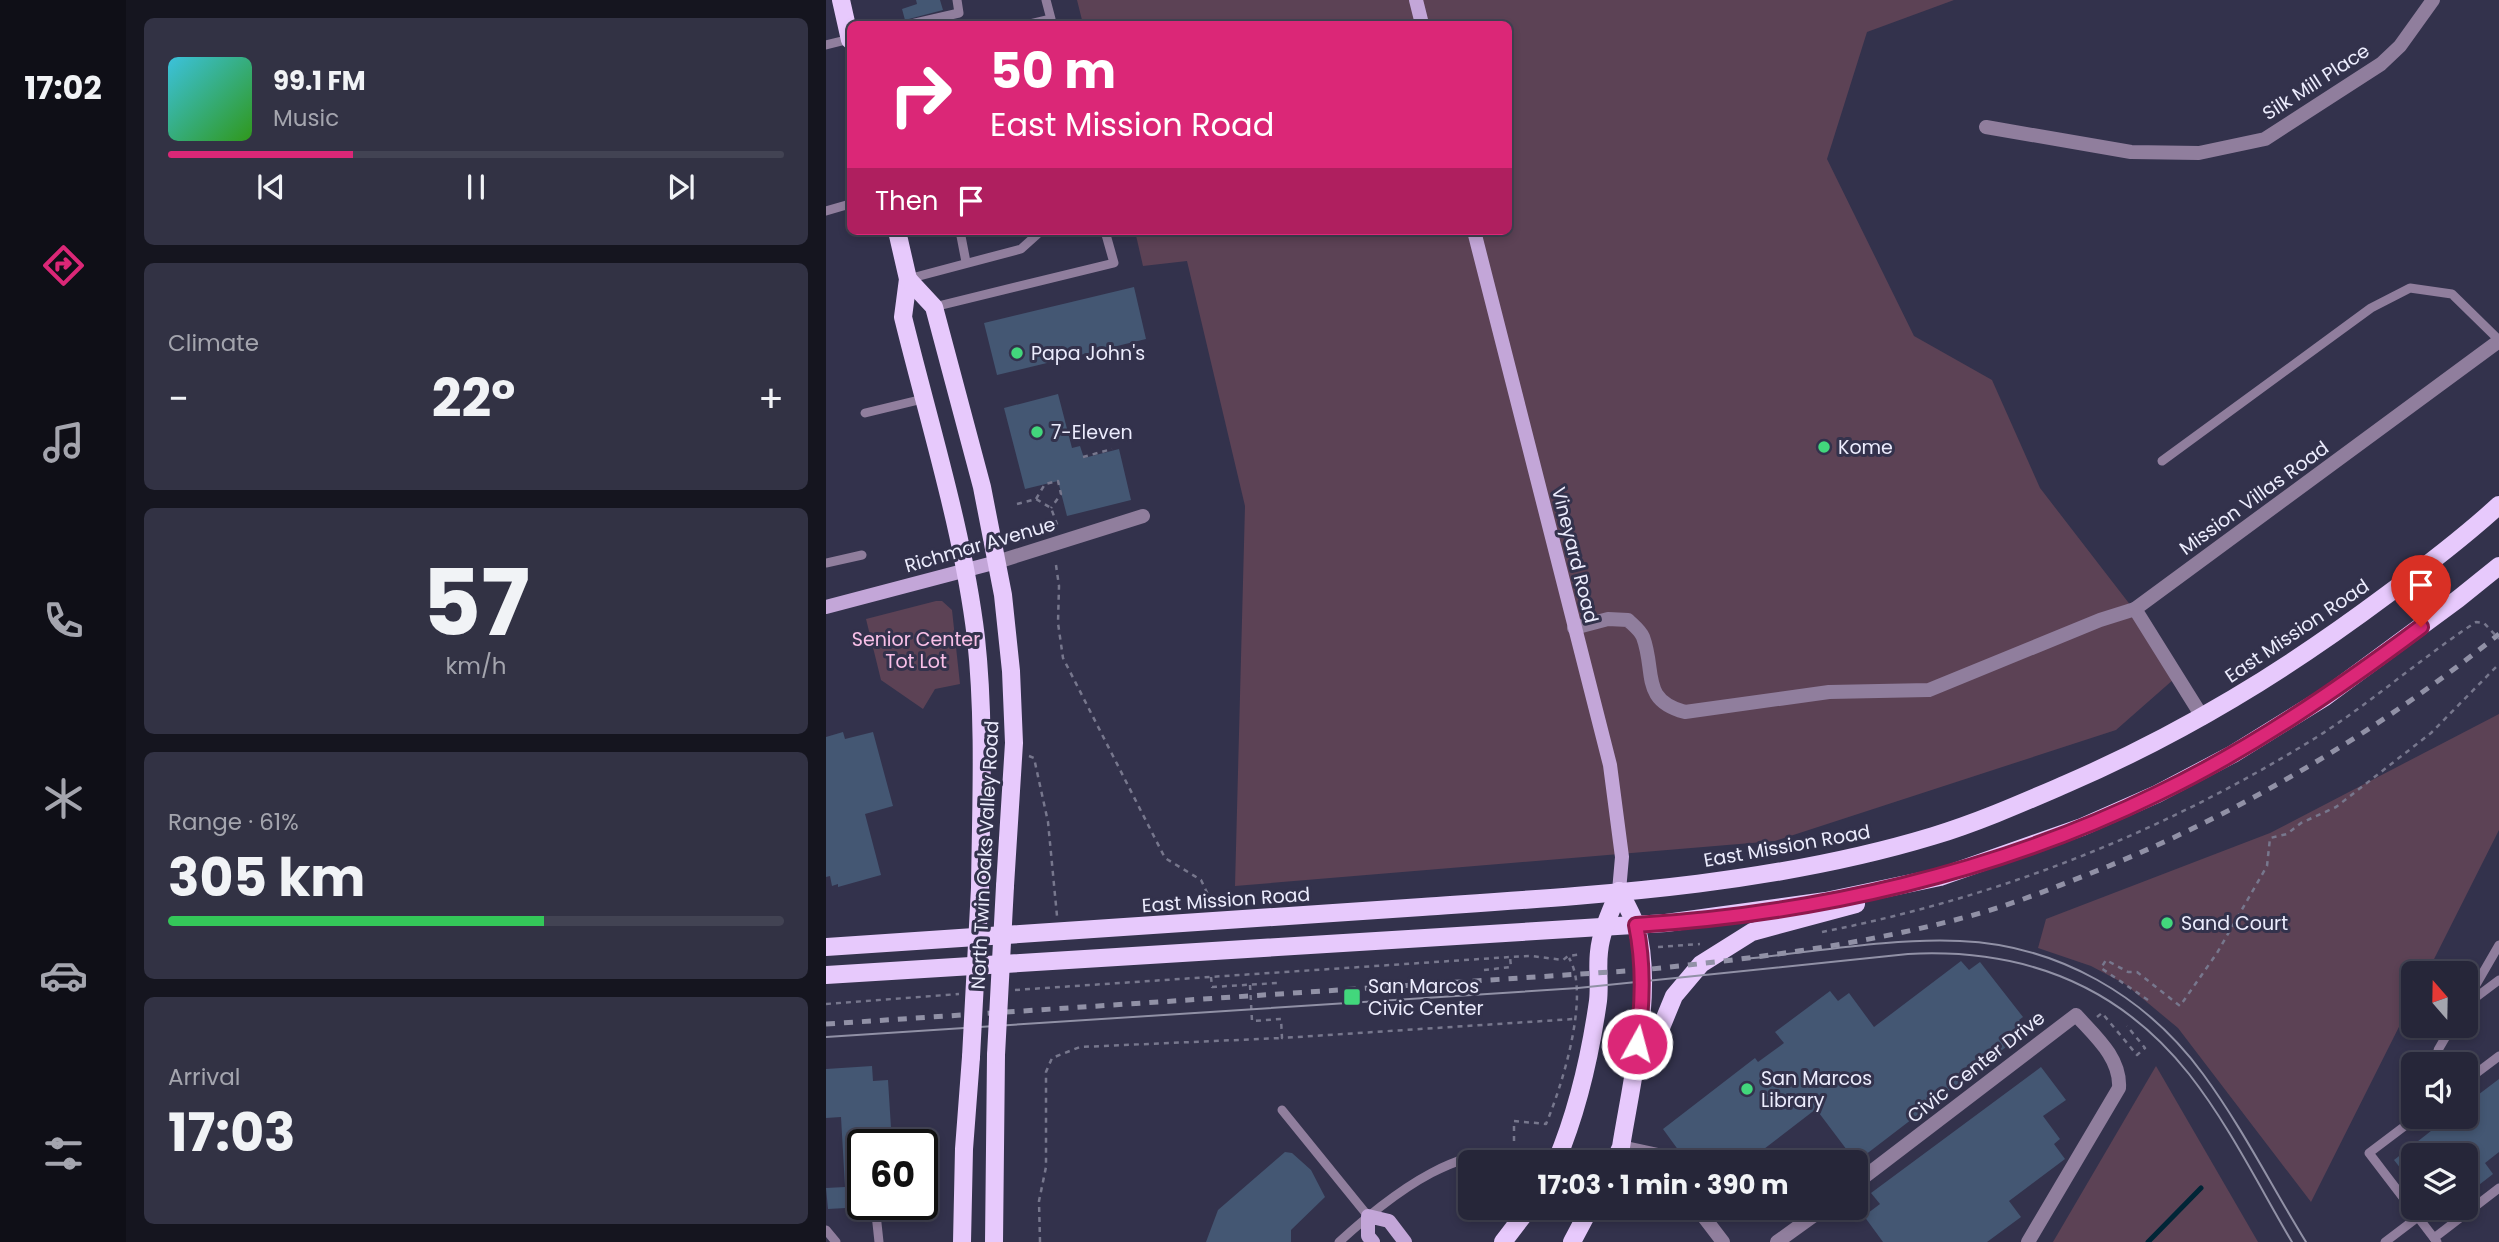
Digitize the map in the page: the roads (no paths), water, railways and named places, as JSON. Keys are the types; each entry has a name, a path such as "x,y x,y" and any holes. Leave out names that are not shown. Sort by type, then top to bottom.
{"main road":[{"path":"841,0 847,26"},
{"path":"1416,0 1421,21"},
{"name":"North Twin Oaks Valley Road","path":"898,235 908,279 904,317 966,571 980,693 980,888 964,1149 962,1242"},
{"name":"Vineyard Road","path":"1475,235 1610,765 1622,857 1619,891"},
{"name":"North Twin Oaks Valley Road","path":"908,279 934,307 982,486 1009,636 1014,707 1013,779 996,1055 994,1242"},
{"name":"East Mission Road","path":"826,947 1619,891 1754,876 1838,860 1931,837 1996,815 2105,767 2203,718 2295,662 2341,630 2443,553 2499,505"},
{"name":"Richmar Avenue","path":"826,607 997,562"},
{"path":"1634,1064 1660,1030 1674,996 1701,964 1731,942 1780,923 1827,914 1940,877 2082,827 2158,794 2233,754 2325,697 2458,600 2499,566"},
{"path":"826,975 1636,925 1757,912 1940,877"},
{"path":"1619,891 1636,925 1641,948 1642,982 1640,1023 1619,1150"},
{"path":"1561,1150 1587,1068 1599,998 1599,951 1605,926 1619,891"},
{"path":"1373,1242 1368,1236 1368,1216 1389,1221 1405,1242"},
{"path":"1503,1242 1520,1220"},
{"path":"1572,1242 1584,1220"}],"street":[{"name":"Silk Mill Place","path":"1986,127 2131,152 2199,153 2265,139 2381,64 2400,46 2433,0"},
{"name":"Mission Villas Road","path":"1574,628 1608,619 1628,620 1642,634 1654,693 1666,707 1685,712 1829,692 1929,690 2100,620 2135,609 2499,340"},
{"name":"Richmar Avenue","path":"997,562 1143,516"},
{"path":"2135,609 2203,718"},
{"name":"Civic Center Drive","path":"1868,1174 2076,1015 2115,1062 2120,1074 2119,1088 2028,1242"},
{"path":"1706,1220 1723,1242"},
{"path":"1777,1242 1807,1220"}],"lane":[{"path":"924,21 959,13 957,0"},
{"path":"1043,21 1051,19 1046,0"},
{"path":"826,45 847,40"},
{"path":"826,211 847,205"},
{"path":"961,235 966,262"},
{"path":"908,279 1021,249 1037,235"},
{"path":"934,307 1114,263 1106,235"},
{"path":"2162,461 2371,308 2410,288 2452,294 2499,340"},
{"path":"865,413 923,399"},
{"path":"826,563 862,555"},
{"path":"2478,982 2499,945"},
{"path":"2478,995 2499,980"},
{"path":"2478,1072 2499,1056"},
{"path":"1282,1110 1368,1216"},
{"path":"2401,1129 2369,1153 2401,1195"},
{"path":"1339,1242 1392,1196 1442,1167 1458,1162"},
{"path":"2420,1220 2435,1240 2499,1188"},
{"path":"877,1220 879,1242"},
{"path":"2385,1242 2414,1220"},
{"path":"826,1230 835,1242"}],"waterway":[{"path":"2148,1242 2201,1188"}],"tram line":[{"path":"1743,959 1879,944 1960,941 2031,952 2065,964 2097,980 2155,1021 2203,1074 2244,1136 2306,1242"},
{"path":"826,1037 1578,988 1908,954 1989,957 2028,965 2098,994 2131,1016 2161,1042 2204,1094 2292,1242"}],"railway":[{"path":"826,1024 1641,970 1807,950 1930,926 1988,911 2040,893 2109,866 2213,818 2313,764 2361,734 2499,634"}],"place":[{"name":"Papa John's","path":"1017,353"},
{"name":"7-Eleven","path":"1037,432"},
{"name":"Kome","path":"1824,447"},
{"name":"Sand Court","path":"2167,923"},
{"name":"San Marcos Civic Center","path":"1352,997"},
{"name":"San Marcos Library","path":"1747,1089"}],"park label":[{"name":"Senior Center Tot Lot","path":"916,650"}]}
